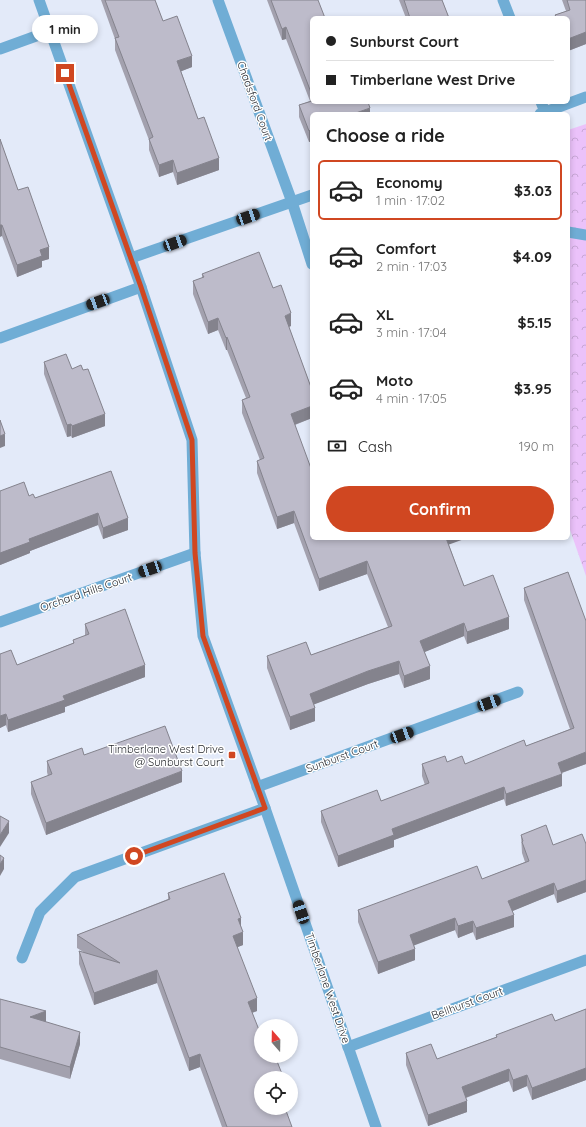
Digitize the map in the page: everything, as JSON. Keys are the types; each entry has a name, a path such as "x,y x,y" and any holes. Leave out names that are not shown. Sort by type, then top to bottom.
{"street":[{"name":"Timberlane West Drive","path":"40,0 131,258 192,440 195,553 203,636 265,808 376,1127"},
{"name":"Chadsford Court","path":"218,0 292,202 310,258"},
{"path":"503,0 509,16"},
{"path":"0,49 50,31"},
{"path":"570,101 586,97"},
{"path":"542,109 560,104"},
{"path":"131,258 310,196"},
{"path":"570,232 586,235"},
{"path":"0,338 141,287"},
{"name":"Orchard Hills Court","path":"0,622 195,553"},
{"name":"Sunburst Court","path":"257,787 518,692"},
{"path":"22,958 40,912 75,877 265,808"},
{"name":"Bellhurst Court","path":"348,1047 586,960"}],"green space":[{"path":"586,124 586,576 570,530 570,129"}],"building":[{"path":"105,0 155,0 163,21 177,16 192,56 177,61 198,119 204,117 219,158 177,173 173,160 159,165 149,139 153,137 115,38 119,37"},
{"path":"271,0 318,0 324,16 310,16 310,90 286,27 282,29"},
{"path":"404,0 442,0 448,16 409,16"},
{"path":"567,0 586,0 586,32 570,38 570,16 555,15 570,10"},
{"path":"310,102 310,104 369,104 370,108 359,112 310,112 309,131 299,105"},
{"path":"0,139 18,190 28,187 49,247 40,250 42,256 17,265 2,225 0,225"},
{"path":"259,252 273,288 281,285 291,313 285,316 310,385 310,407 291,414 310,466 310,540 447,540 464,586 493,575 509,617 467,632 464,623 420,641 430,666 404,676 399,661 368,671 310,694 315,708 290,717 267,656 306,642 311,655 392,626 367,561 319,579 294,511 277,517 257,461 264,458 242,400 250,397 227,337 226,338 218,318 208,322 193,281 204,277 202,274"},
{"path":"66,354 72,369 81,365 83,370 88,369 105,414 72,426 71,424 67,425 44,362"},
{"path":"0,420 5,434 0,436"},
{"path":"111,471 128,518 103,528 98,513 29,539 30,542 0,553 0,491 24,482 29,496 33,494 35,498"},
{"path":"568,572 586,621 586,752 558,763 562,774 506,794 504,787 392,829 394,835 338,856 321,811 377,790 381,801 429,783 422,764 445,756 447,762 462,756 465,764 524,740 526,746 574,728 524,588"},
{"path":"125,609 145,665 63,696 65,700 8,720 6,714 0,716 0,654 11,650 17,665 74,643 73,640 89,634 85,624"},
{"path":"165,726 182,771 46,823 31,782 52,774 47,761 82,748 84,755"},
{"path":"0,816 9,821 0,835"},
{"path":"546,825 553,845 582,834 586,844 586,880 557,891 554,883 508,901 514,915 476,928 473,921 458,926 455,918 410,935 415,949 378,962 358,910 477,866 482,879 529,861 521,835"},
{"path":"0,855 4,858 0,864"},
{"path":"224,873 241,918 238,919 243,932 233,936 257,998 248,1002 255,1019 254,1063 278,1063 281,1071 254,1071 254,1115 288,1115 292,1127 227,1127 200,1054 189,1058 157,970 94,993 79,951 120,963 77,935 170,899 168,893"},
{"path":"0,999 46,1011 30,1017 80,1032 70,1067 0,1047"},
{"path":"586,1009 586,1068 532,1088 527,1075 513,1080 509,1069 462,1087 467,1101 428,1115 406,1053 431,1044 437,1059 497,1037 496,1035 552,1014 555,1021"}],"place":[{"name":"Timberlane West Drive @ Sunburst Court","path":"232,755"}],"route":[{"path":"65,73 141,287 192,440 195,553 203,636 265,808 134,856"}]}
